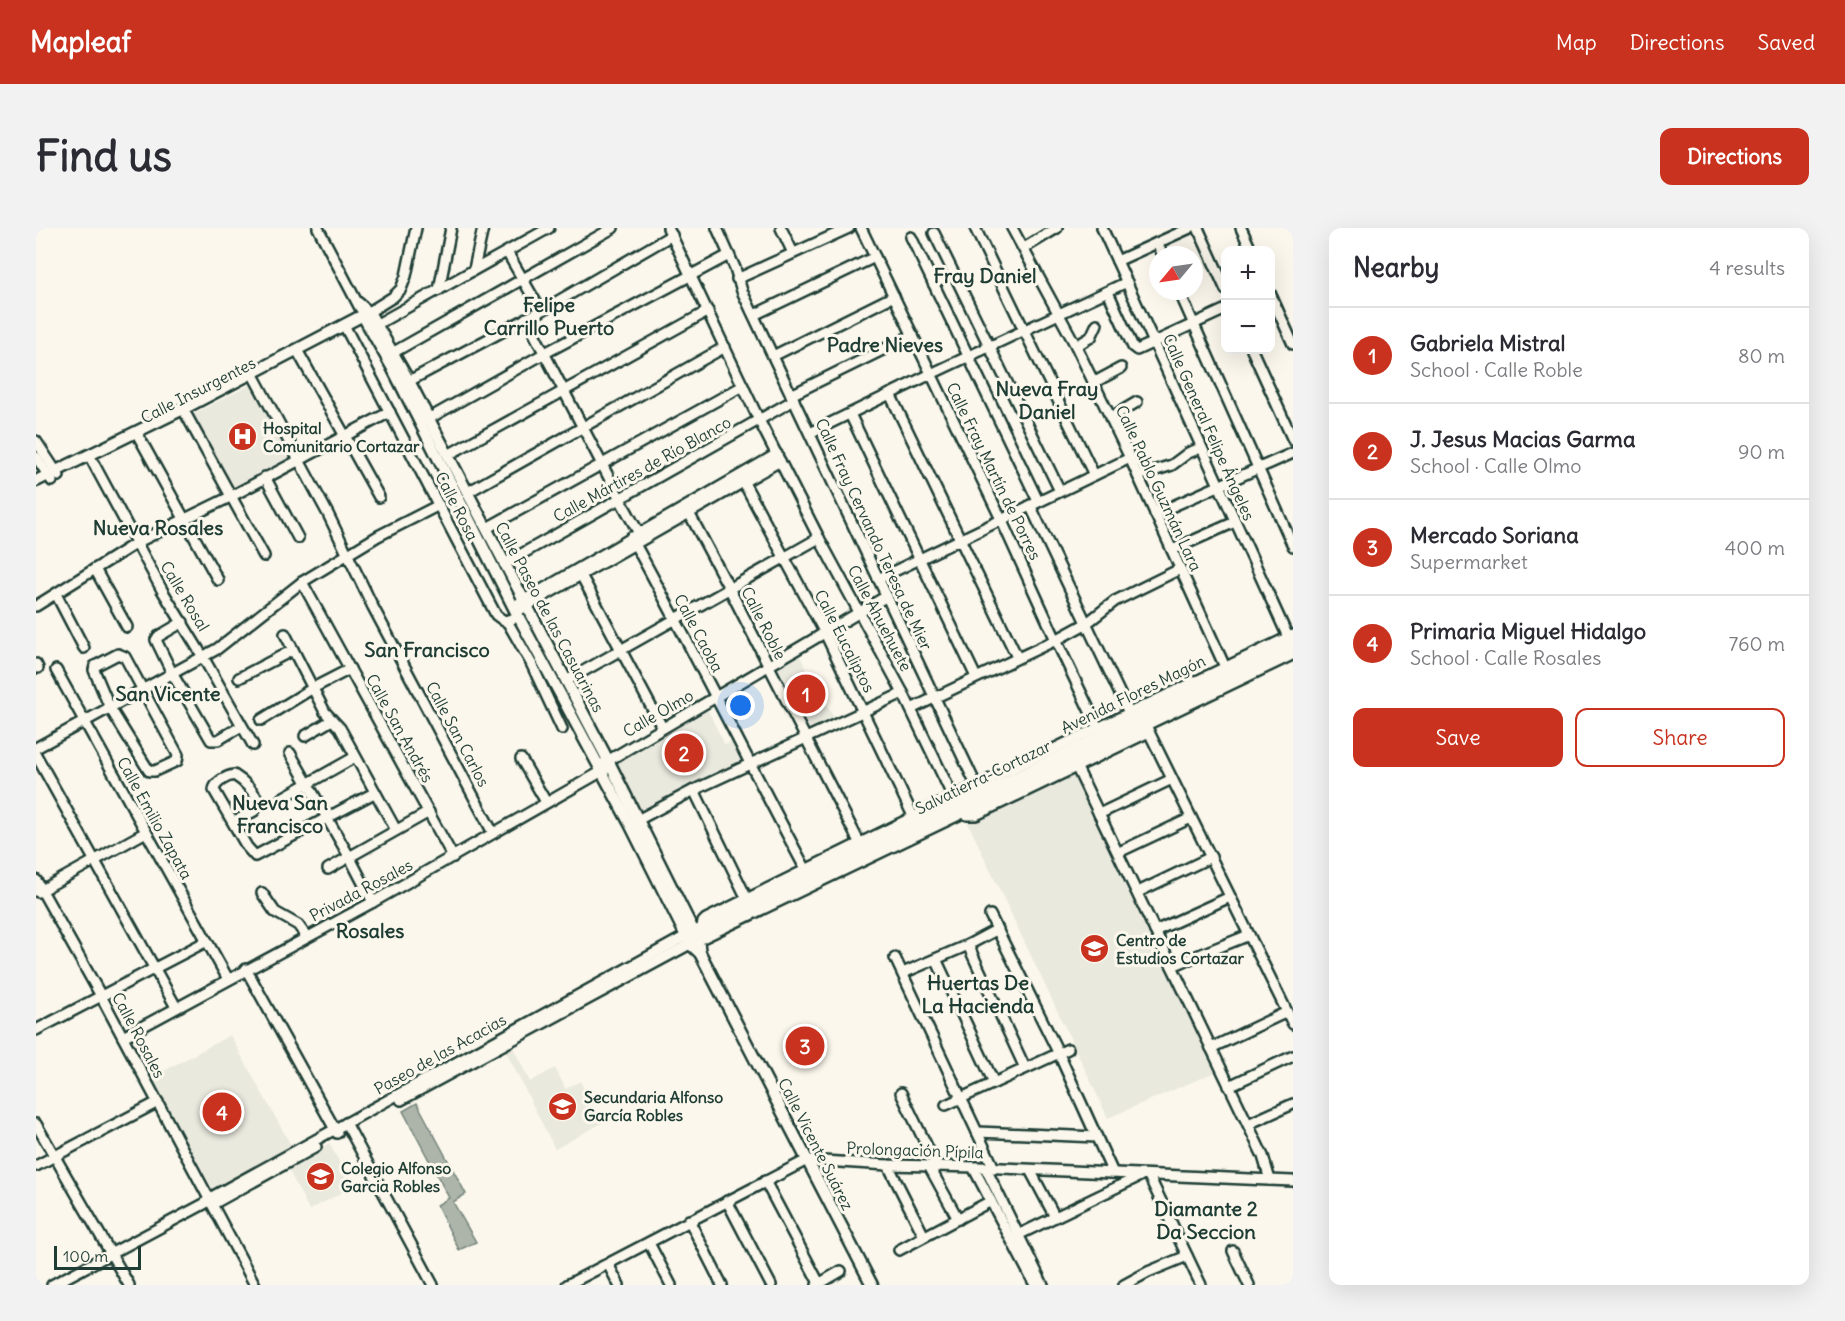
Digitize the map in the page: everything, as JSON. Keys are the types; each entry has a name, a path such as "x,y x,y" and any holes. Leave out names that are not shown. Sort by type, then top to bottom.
{"main road":[{"name":"Calle Insurgentes","path":"36,489 54,476 346,328 370,320"},
{"name":"Calle Paseo de las Casuarinas","path":"370,320 394,352 487,528 566,681 605,766 694,936"},
{"name":"Calle Paseo de las Casuarinas","path":"370,320 513,616 605,766"},
{"name":"Calle Insurgentes","path":"90,458 140,436 184,412"},
{"name":"Calle Insurgentes","path":"36,481 54,476"},
{"name":"Salvatierra-Cortazar","path":"694,936 1291,639"},
{"name":"Salvatierra-Cortazar","path":"981,794 1070,766 1293,654"},
{"name":"Calle Vicente Suárez","path":"694,936 700,953 872,1285"}],"street":[{"path":"318,228 370,320"},
{"path":"370,320 401,289 416,228"},
{"path":"439,290 452,228"},
{"path":"474,269 483,228"},
{"path":"370,320 439,290 549,228"},
{"path":"394,352 613,228"},
{"name":"Calle Fray Cervando Teresa de Mier","path":"717,228 735,268 737,279 792,398 981,794"},
{"path":"781,228 793,253"},
{"name":"Calle Fray Martín de Porres","path":"861,228 1001,519 1098,728"},
{"path":"975,228 1094,475"},
{"name":"Calle Pablo Guzmán Lara","path":"1012,228 1076,346 1225,666"},
{"path":"1024,248 1057,228"},
{"name":"Calle General Felipe Ángeles","path":"1102,228 1235,522 1291,639"},
{"path":"1117,261 1190,228"},
{"path":"1198,228 1221,279"},
{"path":"1241,228 1249,246"},
{"path":"737,279 843,229"},
{"path":"409,381 541,311 670,232"},
{"name":"Calle Ahuehuete","path":"670,232 759,420 819,538 963,802"},
{"path":"934,233 1060,491"},
{"path":"911,237 969,356 1129,713"},
{"path":"507,252 541,311"},
{"path":"428,418 729,255"},
{"path":"754,315 875,257"},
{"path":"933,283 954,273"},
{"path":"810,433 988,346 1127,282"},
{"path":"1108,292 1135,348 1139,350 1221,311"},
{"path":"773,356 894,296"},
{"path":"1183,300 1293,546"},
{"path":"1274,300 1293,344"},
{"path":"448,455 708,311"},
{"name":"Calle Caoba","path":"526,318 620,499 675,619 806,870"},
{"path":"1076,346 1091,337 1097,324"},
{"name":"Calle Rosa","path":"346,328 496,615 501,620 513,616 531,663 562,729"},
{"name":"Calle Mártires de Río Blanco","path":"504,564 759,420 792,398 913,335"},
{"path":"468,492 725,347"},
{"path":"299,353 379,497"},
{"path":"1254,354 1293,440"},
{"path":"1093,382 1121,368"},
{"name":"Calle San Carlos","path":"254,376 493,833"},
{"path":"487,528 743,386"},
{"path":"890,394 1017,657"},
{"path":"1110,418 1137,402"},
{"path":"184,412 264,556"},
{"path":"36,606 137,542 230,497 390,412"},
{"path":"850,414 976,677"},
{"path":"140,436 218,580"},
{"path":"36,441 54,476"},
{"path":"1138,476 1172,465 1188,453 1201,448"},
{"path":"1155,514 1293,453"},
{"path":"36,457 54,476"},
{"name":"Calle Rosal","path":"90,458 162,590 204,657 240,727 253,745"},
{"path":"525,603 581,575 637,538 689,513 779,458"},
{"path":"513,616 525,603 779,458"},
{"path":"878,579 1130,458"},
{"path":"265,477 298,538"},
{"name":"Calle Eucaliptos","path":"743,481 825,633 914,818"},
{"path":"36,748 204,657 224,644 302,582 390,529 439,505"},
{"name":"Calle Roble","path":"689,513 860,844"},
{"path":"1172,550 1235,522"},
{"path":"566,681 819,538"},
{"path":"95,569 127,627"},
{"path":"911,709 1056,640 1087,623 1115,601 1180,569"},
{"path":"581,575 662,727"},
{"name":"Calle San Andrés","path":"302,582 453,857"},
{"path":"56,594 84,648"},
{"name":"Calle Olmo","path":"605,766 662,727 887,596"},
{"path":"183,622 156,640 172,673 211,740 218,740 240,727"},
{"path":"285,634 313,688 332,720 340,728 396,830"},
{"name":"Avenida Flores Magón","path":"694,936 706,919 914,818 981,794 1098,728 1225,666 1291,639"},
{"path":"239,678 293,650"},
{"path":"116,655 124,655 142,689 178,754 177,761 155,771 149,771 111,708 94,670 95,666 116,655"},
{"path":"261,720 313,688 350,669"},
{"name":"Calle Emilio Zapata","path":"56,670 228,979"},
{"path":"634,821 694,790 903,693"},
{"path":"305,736 332,720"},
{"path":"1147,729 1293,1024"},
{"path":"290,753 373,902"},
{"path":"36,756 176,1007"},
{"path":"282,798 355,758"},
{"path":"521,759 546,801"},
{"name":"Privada Rosales","path":"123,1037 306,936 373,902 605,766"},
{"path":"963,802 970,816 976,815 1070,766 1100,814 1119,852 1263,1156 1270,1179"},
{"path":"234,822 254,811 259,803 241,780 234,775 218,783 214,788 251,853 257,856 374,793"},
{"path":"1100,814 1172,779"},
{"path":"694,790 747,899"},
{"path":"328,869 429,812"},
{"path":"1119,852 1191,818"},
{"path":"39,892 146,832"},
{"path":"1138,892 1211,857"},
{"name":"Calle Rosales","path":"36,880 39,892 101,996 255,1285"},
{"path":"262,892 275,912 298,925 306,936"},
{"path":"1155,931 1230,897"},
{"path":"990,915 1059,1054 1113,1173"},
{"path":"903,973 968,945 998,929"},
{"path":"1172,966 1249,935"},
{"name":"Paseo de las Acacias","path":"52,1285 209,1202 694,936"},
{"path":"36,1030 207,941"},
{"path":"968,945 1025,1068"},
{"path":"896,958 962,1098 1018,1235 1043,1285"},
{"path":"936,959 994,1083"},
{"path":"246,969 336,1132"},
{"path":"1211,1047 1287,1012"},
{"path":"946,1105 1068,1049"},
{"path":"1229,1086 1293,1056"},
{"path":"901,1093 958,1219"},
{"path":"36,1166 158,1102"},
{"path":"1248,1124 1293,1104"},
{"path":"36,1124 129,1285"},
{"path":"348,1126 433,1285"},
{"path":"977,1132 1097,1137"},
{"path":"569,1285 807,1160"},
{"name":"Prolongación Pípila","path":"807,1160 1293,1181"},
{"path":"888,1165 924,1236"},
{"path":"973,1167 1035,1285"},
{"path":"1030,1170 1055,1217"},
{"path":"1018,1235 1145,1176 1201,1285"},
{"path":"765,1181 819,1285 841,1271"},
{"path":"727,1201 771,1285"},
{"path":"899,1250 991,1201"},
{"path":"689,1220 722,1285"},
{"path":"648,1243 671,1285"},
{"path":"1233,1251 1249,1285"},
{"path":"1124,1285 1187,1256"},
{"path":"608,1264 619,1285"}],"shaded area":[{"name":"Hospital Comunitario Cortazar","path":"254,383 294,459 231,492 191,415"},
{"path":"799,655 835,720 811,731 778,667"},
{"path":"707,709 725,745 734,741 745,762 642,812 616,761"},
{"name":"Centro de Estudios Cortazar","path":"1075,770 1218,1071 1108,1118 967,821"},
{"path":"230,1035 292,1147 214,1191 151,1078"},
{"name":"Secundaria Alfonso García Robles","path":"513,1047 530,1082 555,1068 566,1089 580,1081 602,1123 555,1149 505,1050"},
{"path":"417,1103 466,1194 453,1202 476,1242 459,1250 437,1205 449,1198 403,1111"},
{"name":"Colegio Alfonso Garcia Robles","path":"329,1143 353,1187 309,1210 287,1167"}],"place":[{"name":"Hospital Comunitario Cortazar","path":"242,437"},
{"name":"Gabriela Mistral","path":"806,694"},
{"name":"J. Jesus Macias Garma","path":"684,753"},
{"name":"Centro de Estudios Cortazar","path":"1095,949"},
{"name":"Mercado Soriana","path":"805,1046"},
{"name":"Secundaria Alfonso García Robles","path":"563,1106"},
{"name":"Primaria Miguel Hidalgo","path":"222,1112"},
{"name":"Colegio Alfonso Garcia Robles","path":"320,1177"}],"district":[{"name":"Fray Daniel","path":"985,276"},
{"name":"Felipe Carrillo Puerto","path":"549,316"},
{"name":"Padre Nieves","path":"885,345"},
{"name":"Nueva Fray Daniel","path":"1047,400"},
{"name":"Nueva Rosales","path":"158,528"},
{"name":"San Francisco","path":"427,650"},
{"name":"San Vicente","path":"168,694"},
{"name":"Nueva San Francisco","path":"280,814"},
{"name":"Rosales","path":"370,931"},
{"name":"Huertas De La Hacienda","path":"978,994"},
{"name":"Diamante 2 Da Seccion","path":"1206,1220"}]}
